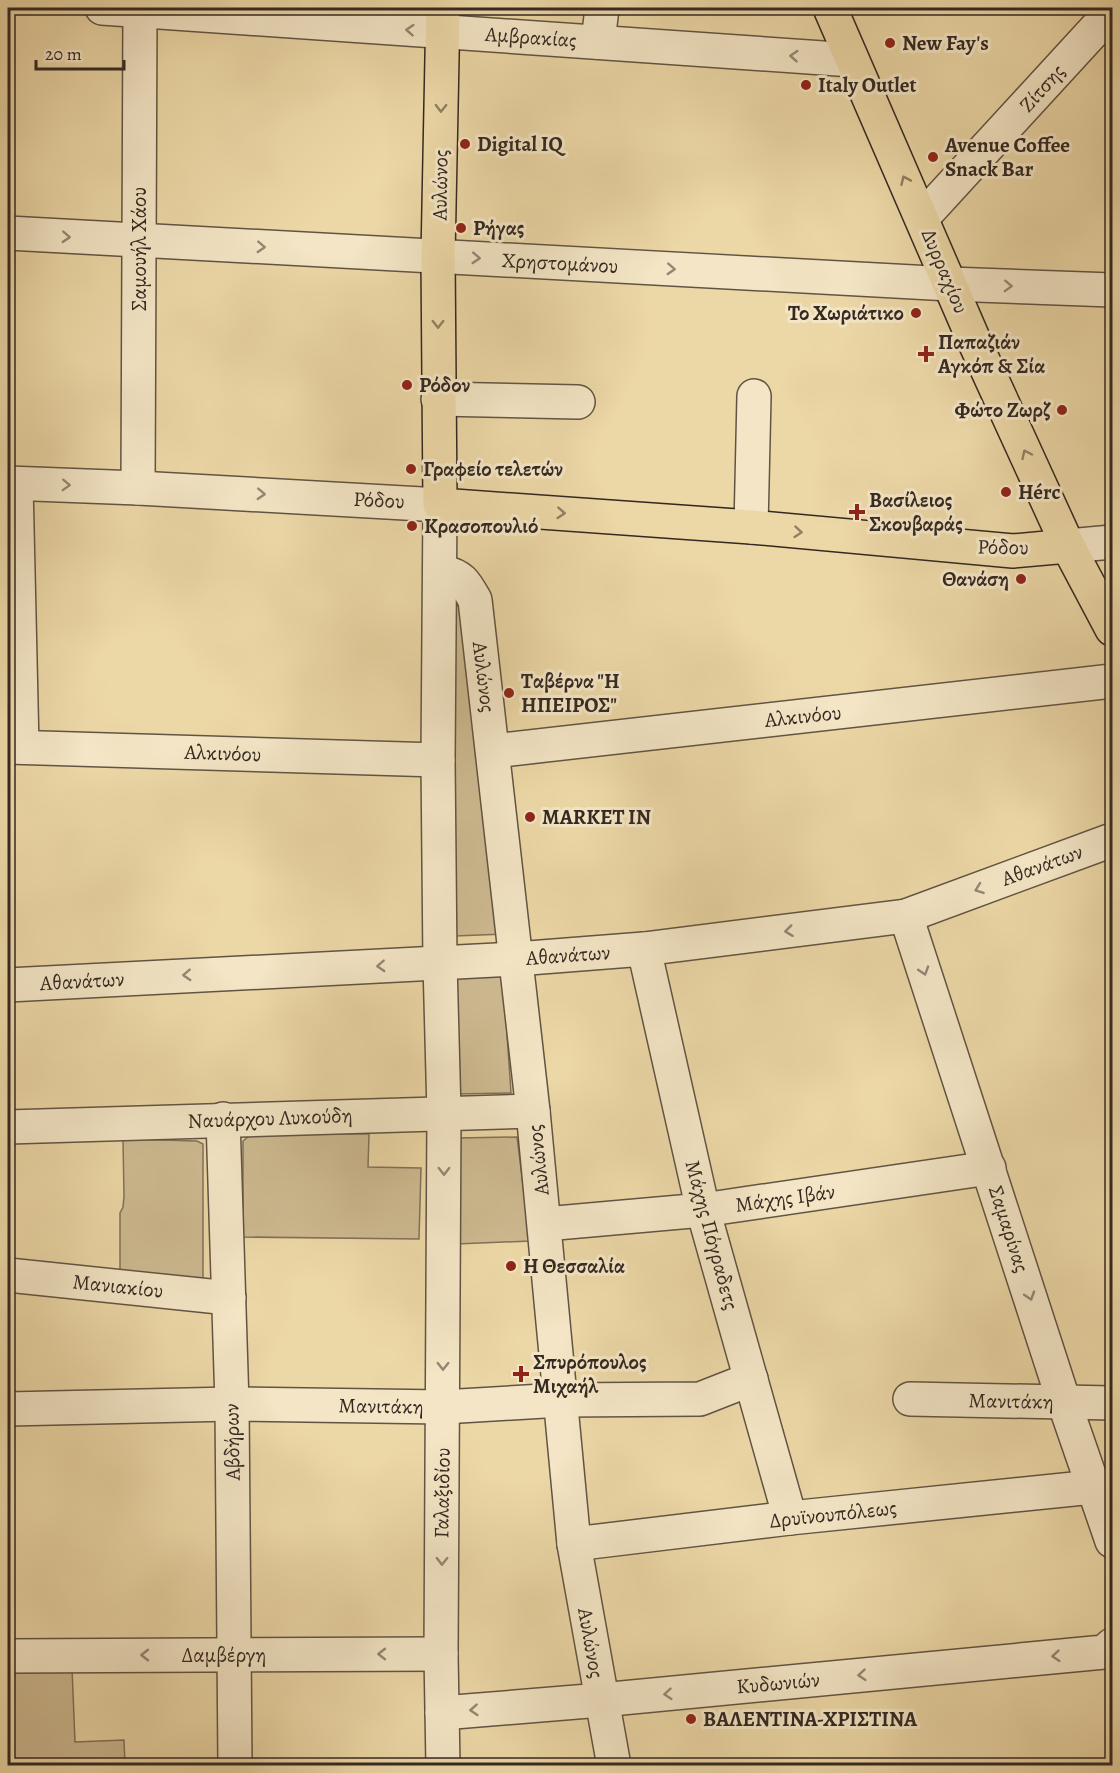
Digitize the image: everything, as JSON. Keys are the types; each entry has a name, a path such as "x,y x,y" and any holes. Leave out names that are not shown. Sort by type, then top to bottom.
{"main road":[{"name":"Δυρραχίου","path":"830,8 950,284 1068,546 1113,629"},
{"name":"Αυλώνος","path":"440,505 438,256 443,20"},
{"name":"Ρόδου","path":"440,505 751,527 1013,550 1068,546"}],"street":[{"name":"Αμβρακίας","path":"102,8 443,20 598,42 852,60"},
{"path":"598,42 602,8"},
{"name":"Σαμουήλ Χάου","path":"138,488 140,10"},
{"name":"Ζίτσης","path":"922,218 1113,10"},
{"name":"Χρηστομάνου","path":"8,234 950,284 1113,290"},
{"path":"751,527 754,396"},
{"path":"438,399 578,402"},
{"path":"12,484 15,747"},
{"name":"Ρόδου","path":"12,484 138,488 440,505"},
{"name":"Αυλώνος","path":"440,505 438,760 444,1113"},
{"name":"Ρόδου","path":"1068,546 1113,542"},
{"name":"Αυλώνος","path":"441,571 455,574 466,583 474,600 493,751 545,1224 574,1544 614,1766"},
{"name":"Αλκινόου","path":"493,751 1113,681"},
{"name":"Αλκινόου","path":"15,747 438,760"},
{"name":"Αθανάτων","path":"8,984 516,959 644,949 906,916 1113,840"},
{"name":"Σαμαρίνας","path":"906,916 1064,1402 1113,1542"},
{"name":"Μάχης Πόγραδετς","path":"644,949 703,1210 790,1518"},
{"name":"Ναυάρχου Λυκούδη","path":"8,1127 533,1111"},
{"name":"Γαλαξιδίου","path":"443,1766 441,1654 444,1113"},
{"name":"Αβδήρων","path":"223,1119 232,1404 235,1766"},
{"name":"Μάχης Ιβάν","path":"545,1224 703,1210 989,1168"},
{"name":"Μανιακίου","path":"8,1275 229,1298"},
{"name":"Μανιτάκη","path":"8,1410 232,1404 443,1407 561,1400 700,1399 751,1379"},
{"name":"Μανιτάκη","path":"910,1399 1113,1403"},
{"name":"Δρυϊνουπόλεως","path":"574,1544 790,1518 1093,1487"},
{"name":"Κυδωνιών","path":"442,1713 1104,1652 1113,1646"},
{"name":"Δαμβέργη","path":"8,1656 441,1654"}],"shaded area":[{"path":"455,605 459,606 505,934 455,936 453,750"},
{"path":"503,974 511,1093 456,1094 451,975"},
{"path":"253,1133 369,1134 368,1167 421,1168 419,1239 243,1237 243,1141"},
{"path":"517,1137 530,1241 456,1244 457,1138"},
{"path":"123,1139 197,1141 203,1144 203,1282 120,1277 120,1213 124,1197"},
{"path":"72,1668 75,1742 124,1740 125,1765 8,1765 8,1669"}],"place":[{"name":"New Fay's","path":"890,43"},
{"name":"Italy Outlet","path":"806,85"},
{"name":"Digital IQ","path":"465,144"},
{"name":"Avenue Coffee Snack Bar","path":"933,157"},
{"name":"Ρήγας","path":"461,228"},
{"name":"Το Χωριάτικο","path":"916,313"},
{"name":"Παπαζιάν Αγκόπ & Σία","path":"926,354"},
{"name":"Ρόδον","path":"407,385"},
{"name":"Φώτο Ζωρζ","path":"1062,410"},
{"name":"Γραφείο τελετών","path":"411,469"},
{"name":"Hérc","path":"1006,492"},
{"name":"Βασίλειος Σκουβαράς","path":"857,512"},
{"name":"Κρασοπουλιό","path":"412,526"},
{"name":"Θανάση","path":"1021,579"},
{"name":"Ταβέρνα \"Η ΗΠΕΙΡΟΣ\"","path":"509,693"},
{"name":"MARKET IN","path":"530,817"},
{"name":"Η Θεσσαλία","path":"511,1266"},
{"name":"Σπυρόπουλος Μιχαήλ","path":"521,1374"},
{"name":"ΒΑΛΕΝΤΙΝΑ-ΧΡΙΣΤΙΝΑ","path":"691,1719"}]}
